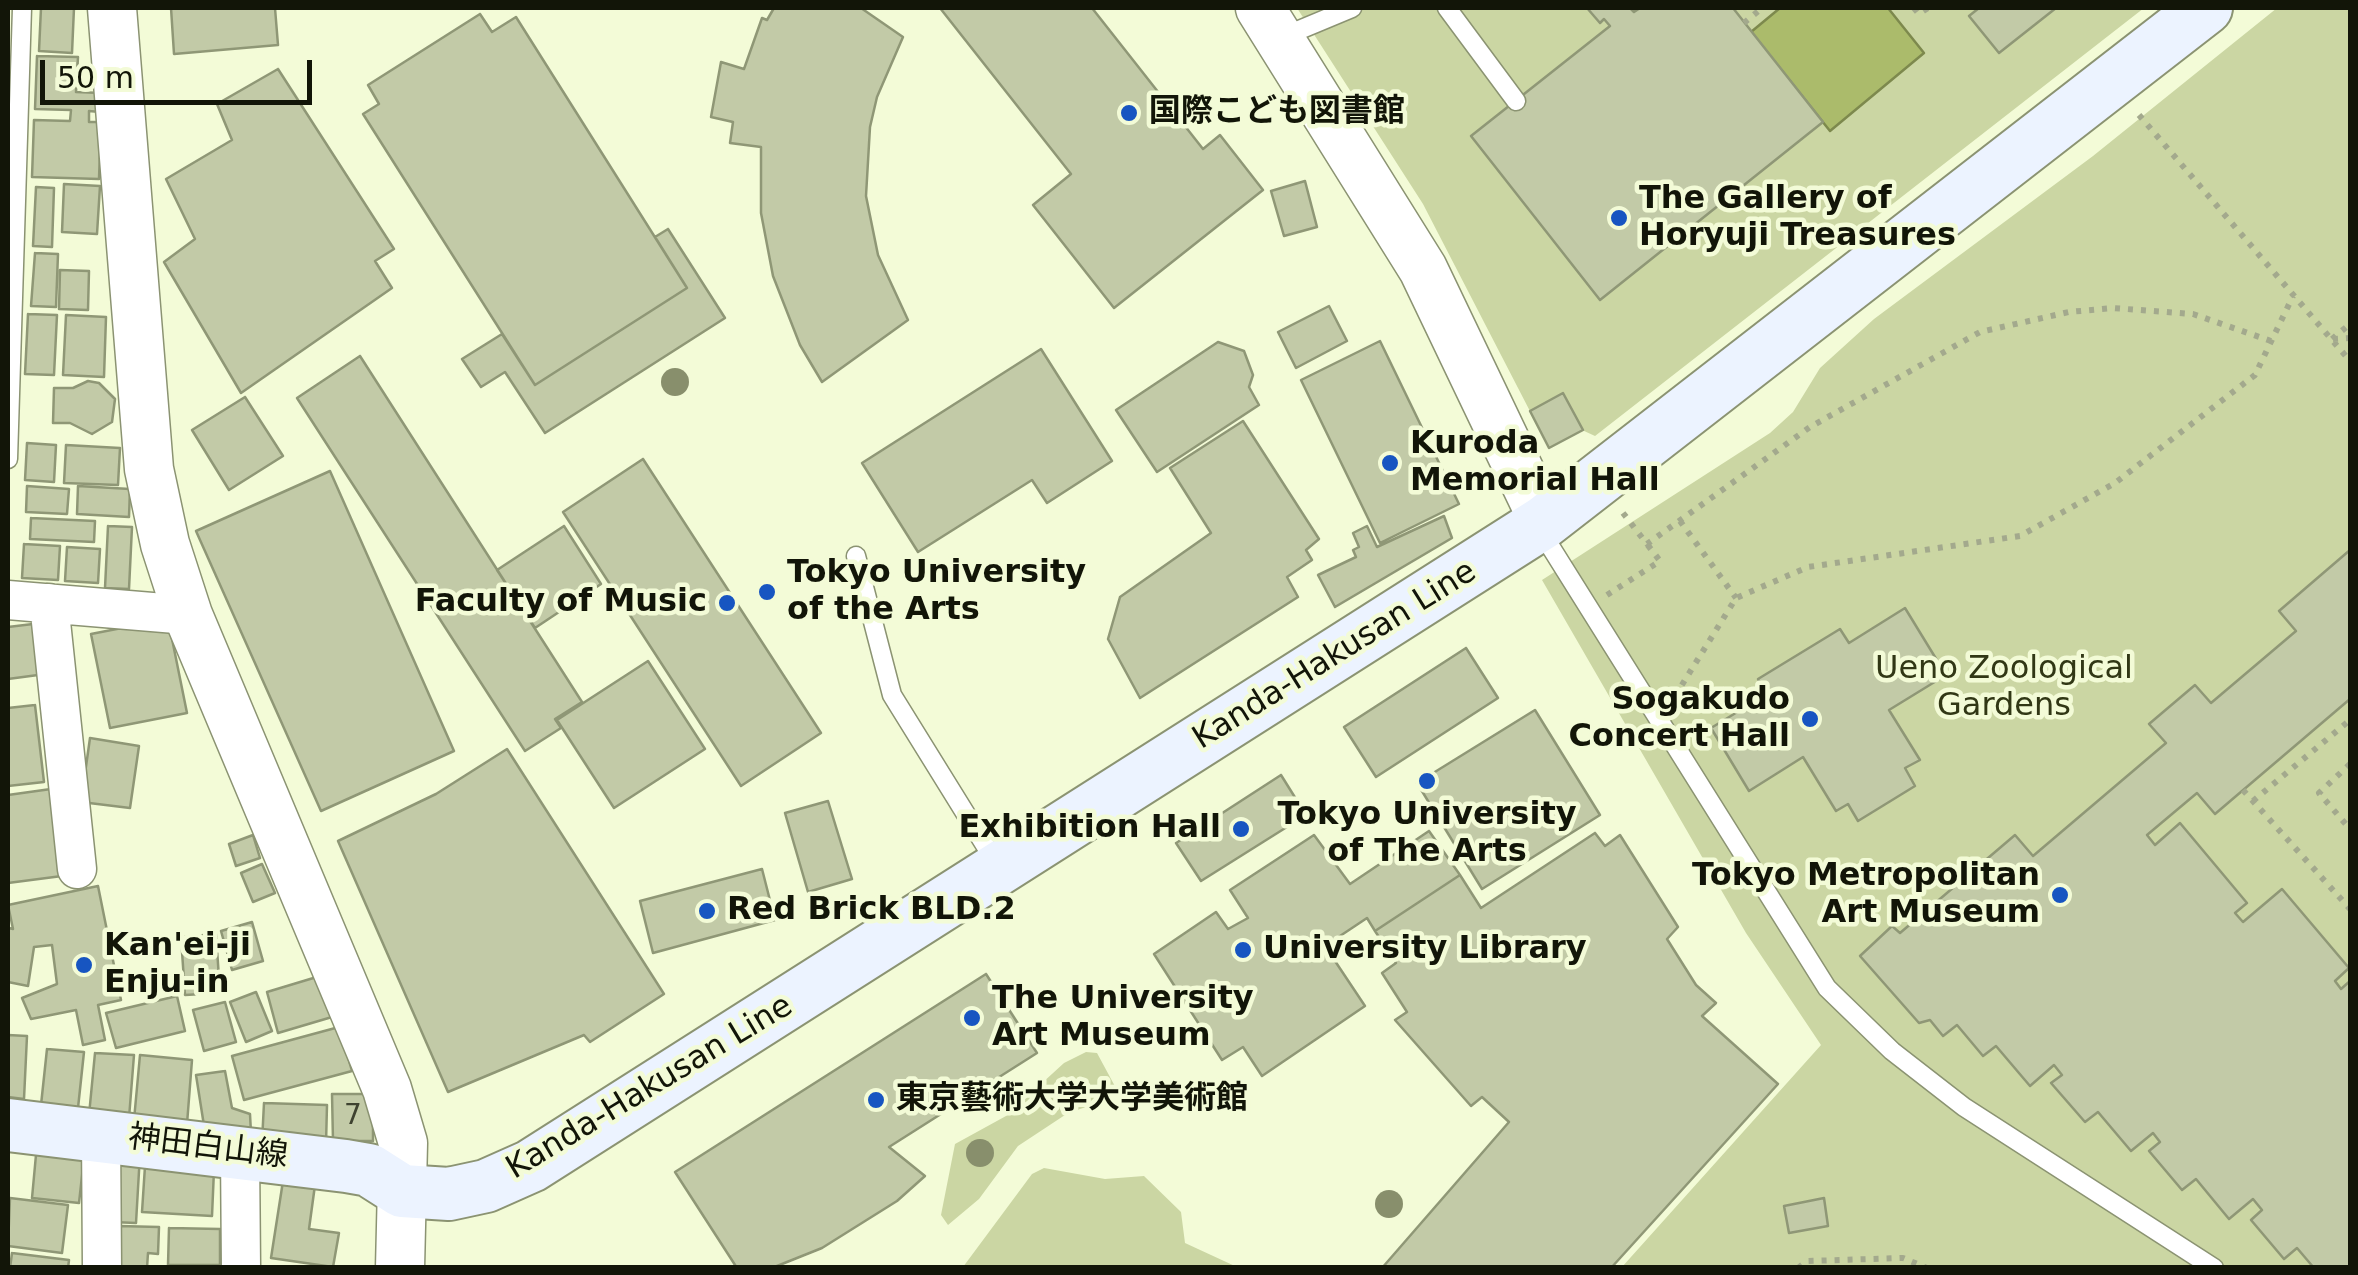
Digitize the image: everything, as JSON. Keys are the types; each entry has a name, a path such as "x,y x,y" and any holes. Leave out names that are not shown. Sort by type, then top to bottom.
{"main road":[{"name":"Kanda-Hakusan Line","path":"402,1191 449,1194 486,1186 532,1166 1541,524 2206,8"},
{"name":"神田白山線","path":"8,1125 369,1170 402,1191"}],"street":[{"path":"112,8 149,469 188,615 387,1089 402,1143 400,1268"},
{"path":"1270,23 1423,269 1541,524"},
{"path":"8,600 188,615"},
{"path":"49,603 76,869"},
{"path":"101,1135 102,1268"},
{"path":"240,1152 241,1268"}],"lane":[{"path":"8,459 10,296 22,8"},
{"path":"1270,23 1352,8"},
{"path":"1447,8 1516,101"},
{"path":"1541,524 1827,988 1892,1050 1964,1107 2214,1268"},
{"path":"856,556 892,695 1001,869"}],"path":[{"path":"1744,22 1762,8"},
{"path":"1914,8 1919,14 1928,8"},
{"path":"2136,112 2350,361"},
{"path":"1656,715 1682,688 1736,598 1808,567 2020,536 2116,483 2254,375 2293,296"},
{"path":"1646,544 1810,427 1980,332 2069,312 2113,308 2194,314 2271,341"},
{"path":"2332,339 2350,324"},
{"path":"2332,339 2350,338"},
{"path":"1590,607 1660,561 1621,510"},
{"path":"1680,521 1736,598"},
{"path":"2253,801 2350,720"},
{"path":"2350,764 2319,793 2350,830"},
{"path":"2244,790 2350,909"},
{"path":"1903,1258 1916,1268"},
{"path":"1798,1268 1806,1261 1903,1258 1927,1268"}],"green space":[{"path":"1297,8 2144,8 1595,436 1582,430 1549,448 1423,204"},
{"name":"Ueno Zoological Gardens","path":"2277,8 2350,8 2350,1267 1622,1267 1821,1045 1746,933 1542,580 1770,433 1793,412 1820,368 1874,319 2093,156"},
{"path":"1086,1052 1097,1053 1117,1090 1104,1101 1068,1113 1018,1146 979,1199 948,1225 941,1215 955,1144 1006,1116 1064,1063"},
{"path":"1044,1168 1105,1179 1144,1176 1181,1212 1185,1243 1237,1267 963,1267 1032,1174"}],"shaded area":[{"path":"1780,8 1888,8 1924,53 1830,131 1751,32"}],"building":[{"path":"41,8 74,8 72,53 39,51"},
{"path":"171,8 275,8 278,45 174,54"},
{"path":"774,8 861,8 903,37 877,97 870,127 866,196 878,255 908,320 822,382 800,345 773,276 761,213 761,147 730,143 733,122 711,117 721,62 744,69 762,18 767,20"},
{"path":"940,8 1092,8 1203,149 1220,135 1263,190 1114,308 1033,205 1071,174"},
{"name":"The Gallery of Horyuji Treasures","path":"1587,8 1630,8 1634,12 1640,8 1733,8 1823,122 1600,300 1471,136 1610,26 1604,19 1600,23"},
{"path":"1979,8 2056,8 1999,53 1969,16"},
{"path":"480,14 492,32 516,17 687,288 535,385 363,114 379,104 368,85"},
{"path":"37,56 78,57 76,92 101,93 100,112 89,111 89,122 101,122 99,179 32,177 34,120 70,121 71,110 35,109"},
{"path":"278,69 394,249 375,261 392,288 241,393 164,262 195,239 166,179 232,140 217,104"},
{"path":"1305,181 1317,227 1284,236 1271,191"},
{"path":"64,184 100,186 97,234 62,232"},
{"path":"36,187 54,188 52,247 33,246"},
{"path":"668,229 725,318 545,433 505,372 481,387 462,359 502,334 535,385 687,288 655,237"},
{"path":"35,253 58,254 56,307 31,306"},
{"path":"60,270 89,271 88,310 59,309"},
{"path":"1329,306 1347,341 1296,368 1278,332"},
{"path":"28,314 57,315 54,375 25,374"},
{"path":"66,315 106,317 104,377 63,375"},
{"name":"Kuroda Memorial Hall","path":"1380,341 1459,504 1380,543 1301,380"},
{"path":"1218,342 1244,351 1253,375 1249,387 1259,405 1157,472 1116,410"},
{"path":"1041,349 1112,461 1047,503 1032,480 918,552 862,463"},
{"path":"360,356 582,702 555,719 561,728 525,751 297,398"},
{"path":"88,381 99,383 115,399 112,422 92,434 70,423 53,423 54,388 73,388"},
{"path":"1563,393 1583,430 1549,448 1530,411"},
{"path":"245,397 283,456 229,490 192,430"},
{"path":"1243,421 1319,539 1306,550 1312,560 1287,577 1298,597 1140,698 1108,639 1120,597 1211,533 1170,468"},
{"path":"27,443 56,445 54,482 25,480"},
{"path":"66,445 120,448 118,485 64,483"},
{"path":"643,459 821,733 741,786 563,512"},
{"path":"330,471 454,751 321,811 196,531"},
{"path":"27,486 69,489 67,514 26,512"},
{"path":"78,486 130,489 129,517 77,514"},
{"path":"1444,516 1452,538 1335,607 1318,575 1356,557 1353,550 1359,547 1353,533 1367,526 1377,547"},
{"path":"31,518 95,521 94,542 30,539"},
{"path":"108,526 132,527 129,589 105,588"},
{"path":"564,526 601,584 535,628 497,570"},
{"path":"24,544 60,546 58,580 22,578"},
{"path":"67,547 100,549 98,583 65,581"},
{"path":"2350,550 2350,699 2215,814 2197,793 2147,835 2155,845 2180,823 2247,903 2235,913 2243,922 2282,889 2349,968 2335,981 2341,989 2350,981 2350,1268 2314,1268 2297,1248 2284,1259 2251,1220 2262,1210 2253,1199 2229,1219 2196,1179 2182,1190 2149,1151 2160,1142 2153,1133 2131,1151 2098,1112 2085,1122 2051,1083 2062,1075 2054,1065 2030,1086 1996,1046 1983,1056 1957,1025 1943,1036 1930,1020 1919,1023 1860,956 1892,926 1900,933 2015,835 2033,856 2166,743 2149,724 2195,685 2211,703 2296,631 2279,611"},
{"name":"Sogakudo Concert Hall","path":"1905,608 1946,675 1889,710 1920,760 1905,768 1915,786 1858,821 1848,804 1836,811 1803,757 1749,791 1711,728 1767,694 1758,679 1840,629 1849,643"},
{"path":"168,619 187,713 110,728 91,634"},
{"path":"33,624 38,675 8,679 8,627"},
{"path":"1466,648 1498,698 1376,777 1344,727"},
{"path":"648,661 705,749 614,808 557,720"},
{"path":"35,705 44,782 8,786 8,708"},
{"path":"1535,710 1600,815 1482,889 1417,783"},
{"path":"90,738 139,746 130,808 81,802"},
{"path":"507,749 664,994 590,1042 584,1035 448,1092 338,841 436,794"},
{"name":"Exhibition Hall","path":"1281,775 1306,815 1201,881 1176,843"},
{"path":"51,789 62,876 8,883 8,795"},
{"path":"828,801 852,879 808,892 785,813"},
{"name":"University Library","path":"1429,831 1460,875 1375,931 1367,918 1325,946 1365,1006 1262,1076 1243,1047 1222,1060 1154,954 1216,912 1228,929 1248,918 1230,890 1314,835 1350,884"},
{"path":"1595,833 1605,846 1620,835 1678,927 1667,939 1696,985 1716,1003 1702,1016 1778,1084 1611,1268 1382,1268 1509,1122 1482,1097 1471,1106 1395,1020 1407,1012 1382,973 1396,963 1375,931 1460,875 1481,908"},
{"path":"253,835 260,858 236,866 229,844"},
{"path":"262,864 275,893 253,902 241,873"},
{"name":"Red Brick BLD.2","path":"762,869 775,920 653,953 640,901"},
{"name":"Kan'ei-ji Enju-in","path":"98,886 121,1000 98,1005 105,1040 83,1045 76,1010 31,1019 22,998 57,984 52,945 34,947 28,986 8,982 8,938 9,928 13,929 8,905"},
{"path":"252,922 263,961 232,970 221,931"},
{"path":"216,934 220,993 185,995 181,937"},
{"name":"東京藝術大学大学美術館","path":"986,974 1037,1053 889,1147 925,1176 897,1201 822,1248 772,1268 737,1268 675,1172"},
{"path":"320,976 332,1017 278,1033 267,992"},
{"path":"256,992 272,1031 246,1042 230,1002"},
{"path":"177,996 185,1031 116,1048 106,1013"},
{"path":"225,1002 236,1042 204,1051 193,1010"},
{"path":"339,1027 352,1071 244,1100 232,1056"},
{"path":"8,1035 27,1036 24,1099 8,1097"},
{"path":"47,1049 84,1052 78,1108 41,1105"},
{"path":"95,1053 134,1055 129,1118 89,1115"},
{"path":"140,1055 192,1060 187,1124 134,1120"},
{"path":"225,1071 232,1108 250,1114 251,1133 205,1132 196,1075"},
{"path":"332,1094 373,1094 373,1141 333,1141"},
{"path":"264,1103 327,1105 326,1144 262,1142"},
{"path":"37,1144 85,1149 79,1203 32,1198"},
{"path":"116,1153 140,1154 136,1223 112,1222"},
{"path":"145,1166 214,1170 212,1216 142,1212"},
{"path":"283,1181 315,1185 309,1229 339,1233 333,1267 271,1258"},
{"path":"10,1198 68,1205 62,1253 8,1246"},
{"path":"1824,1198 1828,1226 1789,1233 1784,1206"},
{"path":"119,1226 159,1227 158,1254 148,1253 147,1268 118,1268"},
{"path":"169,1228 220,1229 220,1265 168,1265"},
{"path":"12,1253 69,1260 68,1268 10,1268"}],"place":[{"name":"国際こども図書館","path":"1129,113"},
{"name":"The Gallery of Horyuji Treasures","path":"1619,218"},
{"name":"Kuroda Memorial Hall","path":"1390,463"},
{"name":"Tokyo University of the Arts","path":"767,592"},
{"name":"Faculty of Music","path":"727,603"},
{"name":"Sogakudo Concert Hall","path":"1810,719"},
{"name":"Tokyo University of The Arts","path":"1427,781"},
{"name":"Exhibition Hall","path":"1241,829"},
{"name":"Tokyo Metropolitan Art Museum","path":"2060,895"},
{"name":"Red Brick BLD.2","path":"707,911"},
{"name":"University Library","path":"1243,950"},
{"name":"Kan'ei-ji Enju-in","path":"84,965"},
{"name":"The University Art Museum","path":"972,1018"},
{"name":"東京藝術大学大学美術館","path":"876,1100"}]}
